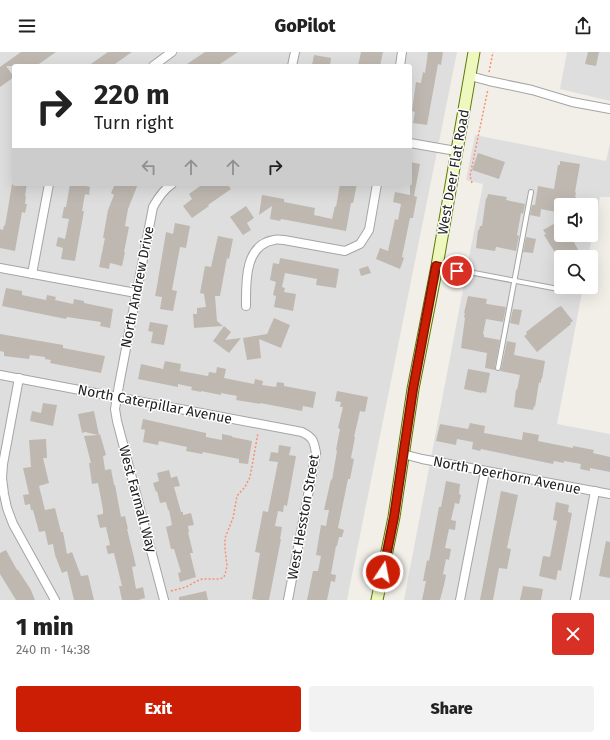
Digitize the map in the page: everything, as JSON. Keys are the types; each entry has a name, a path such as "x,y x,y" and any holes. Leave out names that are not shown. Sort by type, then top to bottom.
{"main road":[{"name":"West Deer Flat Road","path":"378,600 394,517 413,389 474,52"}],"street":[{"path":"156,64 172,52"},
{"path":"292,64 295,52"},
{"path":"400,64 402,52"},
{"path":"470,76 532,90 579,104 610,110"},
{"path":"412,143 456,151"},
{"path":"32,274 49,186"},
{"name":"North Andrew Drive","path":"116,397 153,207 158,198 169,186"},
{"path":"246,306 246,282 250,262 255,252 265,244 274,240 284,240 345,251 360,244 369,230 377,186"},
{"path":"0,268 136,293"},
{"name":"North Caterpillar Avenue","path":"0,375 302,432 309,436"},
{"path":"19,378 3,464 2,478 4,494 13,524 55,600"},
{"name":"West Farmall Way","path":"116,397 115,409 117,421 164,600"},
{"name":"West Hesston Street","path":"288,600 316,453 314,442 309,436"},
{"name":"North Deerhorn Avenue","path":"403,454 610,494"},
{"path":"460,600 485,470"},
{"path":"575,600 595,491"}],"lane":[{"path":"498,368 531,192"},
{"path":"436,266 554,288"}],"path":[{"path":"472,183 470,176 489,81 493,52"},
{"path":"171,591 186,587 197,581 223,578 225,575 227,566 225,538 233,518 237,496 245,487 250,477 258,430"}],"shaded area":[{"path":"0,52 457,52 347,600 0,600"},
{"path":"567,52 610,52 610,101 560,89"},
{"path":"475,135 606,161 610,144 610,197 600,197 598,207 598,198 554,198 554,242 591,242 589,250 554,250 554,294 582,294 557,424 610,434 610,600 404,600 483,184 466,180"}],"building":[{"path":"21,52 56,52 39,64 12,64 12,66 6,66 12,74 12,78 0,87 0,67"},
{"path":"108,52 132,52 115,64 91,64"},
{"path":"205,52 238,52 220,64 187,64"},
{"path":"361,52 383,52 380,64 358,64"},
{"path":"428,52 443,52 441,65 438,64 427,125 413,123 415,112 412,111 416,82 421,83 423,72 425,73"},
{"path":"588,52 599,52 596,66 585,64"},
{"path":"314,55 331,58 330,64 312,64"},
{"path":"478,153 505,162 499,179 472,170"},
{"path":"560,161 580,164 575,192 576,198 554,198 554,212 541,209 540,217 530,215 532,205 535,205 538,186 554,189 558,165 560,165"},
{"path":"412,162 420,164 414,196 417,197 413,218 410,218 402,257 404,258 400,269 376,259 380,248 388,251 395,219 398,220 401,204 393,202 395,192 410,195 410,186 412,186"},
{"path":"12,184 12,186 27,186 25,204 27,204 25,213 22,212 15,251 0,248 0,229 3,230 4,225 5,226"},
{"path":"70,186 90,187 89,195 85,194 82,211 84,211 75,261 61,259 63,248 56,246 58,237 65,239 69,219 62,218 64,207 66,207"},
{"path":"114,186 137,186 128,209 125,226 129,227 122,266 110,263 109,269 99,267 105,238 103,238 108,210 114,195 111,193"},
{"path":"200,186 229,186 231,189 192,218 183,206 192,199 189,194"},
{"path":"340,186 357,186 353,203 351,203 346,231 281,219 280,221 270,219 272,206 259,215 262,195 284,199 284,202 315,208 314,215 332,219 335,206 336,207"},
{"path":"488,194 507,197 506,200 525,204 523,214 521,213 516,251 497,247 495,251 476,248 478,230 480,226 482,226 486,198"},
{"path":"246,206 254,218 247,223 251,230 243,235 230,217"},
{"path":"175,223 190,226 186,248 180,247 172,290 177,291 173,311 160,309 162,297 155,296 166,232 173,234"},
{"path":"554,224 554,242 574,242 578,250 554,251 544,235 546,234 543,230"},
{"path":"218,236 233,239 229,259 227,258 220,296 215,296 217,321 223,326 194,328 193,314 197,314 197,308 206,307 204,294 200,293 205,266 211,267"},
{"path":"526,237 536,239 533,253 523,252"},
{"path":"280,258 339,269 336,288 316,285 317,279 285,273 282,287 285,288 284,292 296,294 293,311 274,307 276,296 273,295 276,282 270,280 273,263 279,264"},
{"path":"368,266 371,273 361,276 359,269"},
{"path":"6,288 22,291 22,295 46,300 47,295 56,297 55,300 73,304 74,299 84,301 84,303 113,309 110,328 100,326 101,322 67,317 66,319 2,306"},
{"path":"468,296 487,299 487,304 506,307 503,322 486,319 483,334 484,337 500,340 495,370 485,368 487,353 461,348 465,318 464,313"},
{"path":"561,306 573,321 537,352 524,336 527,334 526,332"},
{"path":"513,309 522,310 519,325 510,323"},
{"path":"274,318 290,325 281,348 259,339 261,358 247,360 243,338 267,334"},
{"path":"150,322 168,325 164,345 151,343 153,332 148,331"},
{"path":"224,326 231,332 225,340 241,338 229,353 213,341"},
{"path":"0,334 63,345 63,348 105,356 101,373 50,363 51,360 45,359 45,357 30,355 29,359 4,356 4,352 0,351"},
{"path":"507,341 516,343 514,355 545,361 542,379 541,383 539,382 535,407 534,406 533,410 514,407 516,389 517,390 520,375 500,371"},
{"path":"165,361 181,364 180,371 208,376 209,372 216,373 217,367 226,369 224,378 254,384 255,379 263,381 262,385 276,387 277,382 284,383 284,386 316,392 313,408 303,406 302,411 236,400 237,396 191,390 192,387 178,384 178,387 138,379 141,364 163,369"},
{"path":"468,369 490,373 486,393 464,389"},
{"path":"337,391 368,397 365,412 360,411 354,437 351,458 354,459 350,479 348,479 338,528 344,530 342,537 339,537 336,546 331,574 336,575 335,582 331,581 327,600 307,600 313,571 318,571 321,556 316,555 321,525 326,526 329,510 324,510 331,479 332,480 340,429 338,428 343,407 340,407 341,402 335,401"},
{"path":"43,403 57,405 53,426 30,421 32,411 41,413"},
{"path":"94,411 99,435 100,434 106,455 103,456 105,470 111,469 121,517 125,516 136,566 132,567 136,589 143,587 145,598 138,600 122,600 119,586 122,586 114,553 108,554 106,546 110,545 106,527 100,528 97,515 103,514 103,510 98,483 92,484 89,463 91,463 84,436 98,435 85,432 82,433 78,414"},
{"path":"143,419 206,433 206,437 222,440 222,434 252,441 248,464 239,463 239,459 203,452 202,454 186,451 187,447 159,441 158,445 143,442 145,430 141,429"},
{"path":"470,423 485,426 484,433 522,440 523,432 539,435 538,441 573,448 573,446 594,450 593,453 610,457 610,472 590,468 590,471 580,469 581,464 564,461 564,463 554,461 553,464 481,449 480,451 472,449 473,442 457,439 456,445 436,441 440,424 468,429"},
{"path":"46,439 47,458 43,458 49,483 39,486 45,510 55,508 61,532 63,532 67,554 72,552 81,576 88,575 94,600 74,600 67,571 62,573 55,555 53,544 48,545 45,531 39,532 30,504 25,505 23,495 29,494 23,468 31,467 29,440"},
{"path":"279,445 291,447 289,455 296,456 287,506 284,505 283,512 278,511 275,526 282,527 269,600 258,600 252,599 260,553 255,552 263,511 268,512 278,462 269,461 271,452 278,453"},
{"path":"169,470 171,478 177,476 180,486 174,487 181,512 183,512 183,515 191,513 194,525 188,526 188,532 193,553 190,553 196,577 180,582 178,573 181,572 174,549 171,549 166,527 172,525 169,510 166,502 160,503 153,483 159,481 157,473"},
{"path":"446,481 460,484 459,494 461,495 459,504 455,503 451,520 456,521 455,530 449,529 445,548 451,549 449,560 446,559 443,574 446,575 444,585 440,600 422,600 426,581 423,581 427,560 429,561 439,507 441,507"},
{"path":"501,491 518,495 507,548 511,549 507,569 499,568 493,600 480,600"},
{"path":"556,502 569,505 568,512 572,513 561,571 558,570 556,580 539,576 543,556 550,557 557,521 553,520"},
{"path":"606,541 610,542 610,578 599,576"},
{"path":"6,550 17,570 31,590 35,600 16,600 0,574 0,553"},
{"path":"523,586 543,589 541,600 520,600"},
{"path":"206,591 208,600 179,600 179,597"}],"route":[{"path":"383,572 394,517 413,389 436,266 457,271"}]}
